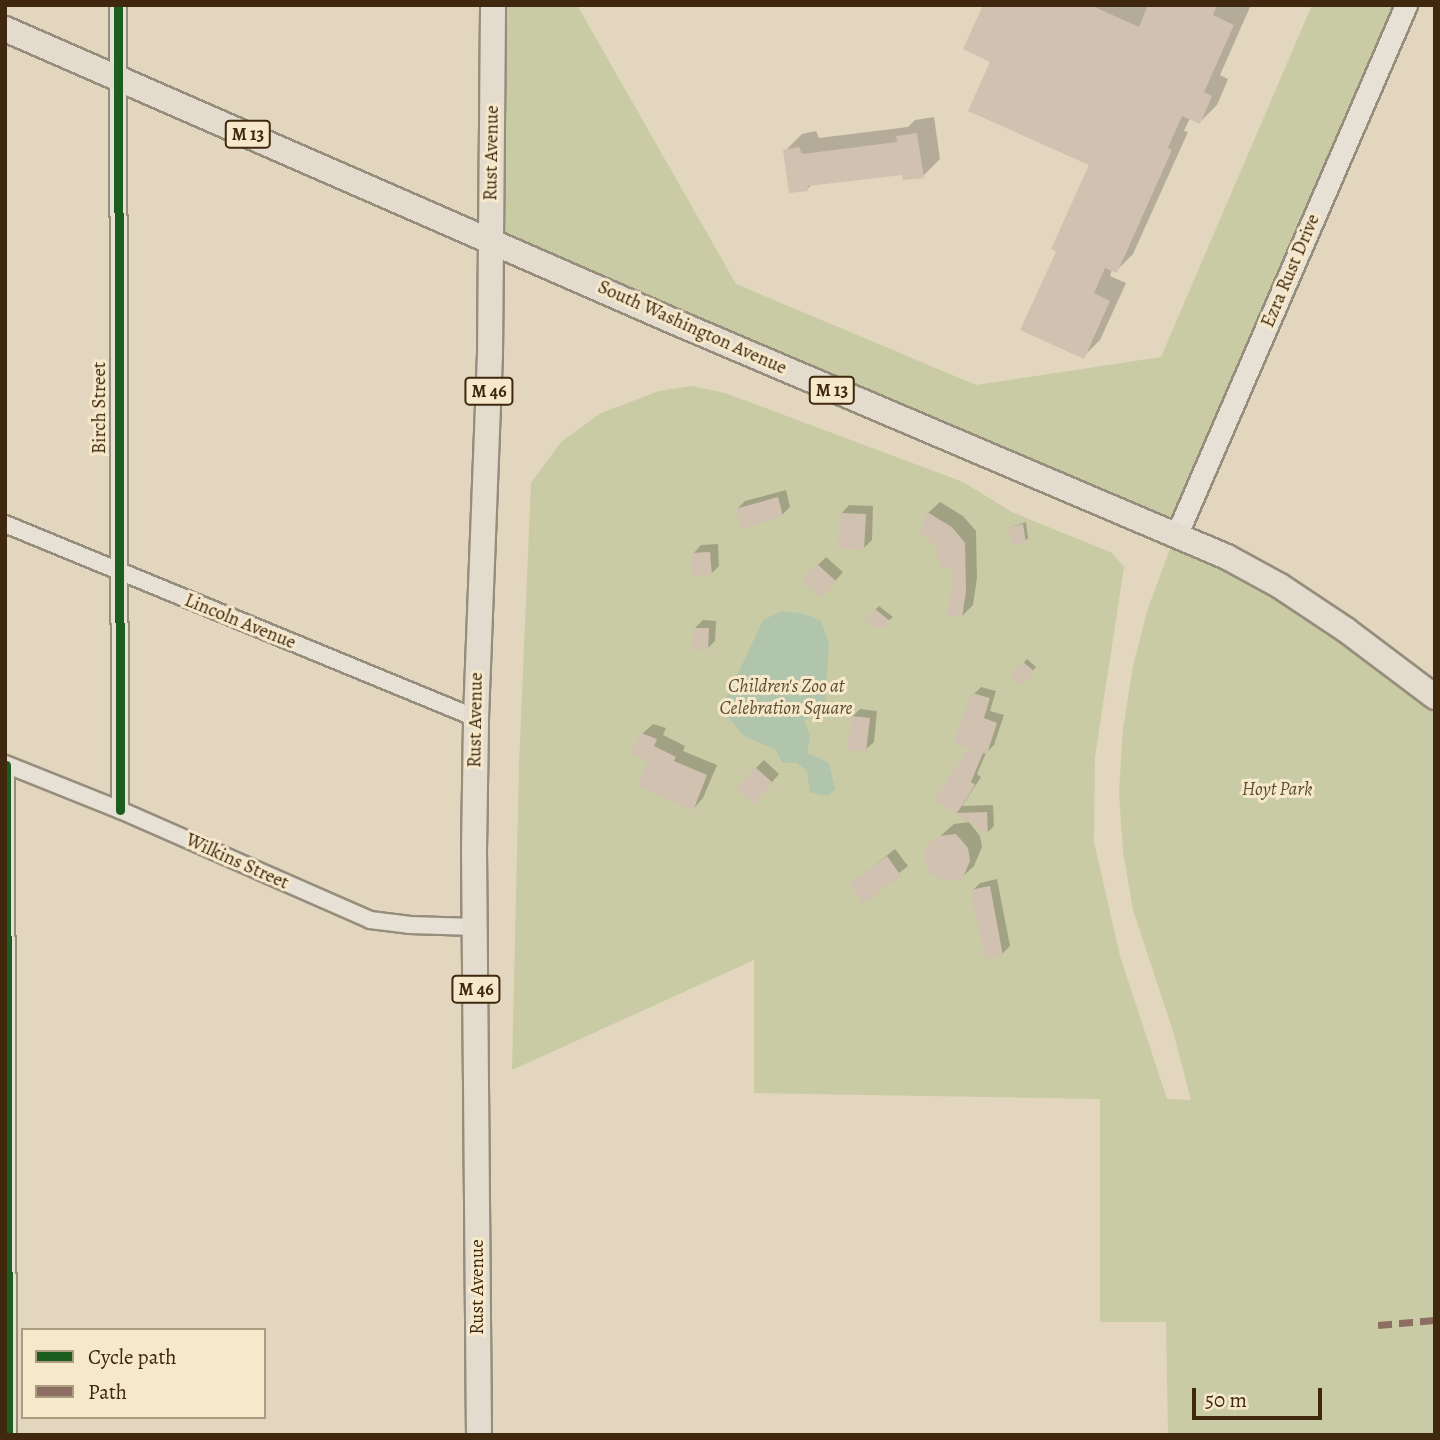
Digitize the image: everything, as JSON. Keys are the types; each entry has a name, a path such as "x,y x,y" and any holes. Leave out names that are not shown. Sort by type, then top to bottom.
{"main road":[{"name":"Rust Avenue","path":"479,1435 476,718 486,481 493,5"},
{"name":"Ezra Rust Drive","path":"1176,536 1406,5"},
{"name":"South Washington Avenue","path":"5,29 491,239 675,322 1227,557 1280,586 1346,630 1435,697"}],"street":[{"name":"Birch Street","path":"118,5 120,810"},
{"name":"Lincoln Avenue","path":"5,524 476,718"},
{"name":"Wilkins Street","path":"6,764 120,810 370,920 409,925 475,927"},
{"path":"6,764 8,1435"}],"green space":[{"path":"493,5 577,5 736,284 976,385 1161,357 1312,5 1406,5 1176,536 1227,557 1435,697 1435,1435 1168,1435 1166,1322 1100,1322 1100,1099 754,1093 754,960 512,1070 519,765 531,483 561,442 601,413 659,391 691,386 725,393 963,482 1012,512 1112,553 1124,567 1095,757 1094,842 1120,956 1167,1099 1191,1100 1173,1031 1133,910 1123,852 1119,792 1123,729 1133,666 1148,608 1175,536 491,239"}],"shaded area":[{"path":"782,611 805,614 821,621 829,644 825,708 804,721 810,735 807,753 829,763 835,789 828,796 810,792 807,771 797,763 782,763 776,750 744,736 729,718 726,699 763,620"}],"building":[{"path":"983,5 1090,5 1139,27 1148,5 1217,5 1213,15 1234,25 1204,92 1212,96 1200,124 1182,116 1168,148 1172,150 1117,273 1105,268 1094,293 1110,301 1084,359 1020,330 1056,252 1051,249 1089,165 968,111 990,62 963,49"},
{"path":"917,133 924,178 903,180 902,175 808,186 808,191 789,193 783,150 799,147 802,154 897,142 896,136"},
{"path":"778,497 783,516 742,530 735,509"},
{"path":"927,512 952,527 965,543 966,591 962,618 947,616 954,569 940,567 936,548 927,538 918,536"},
{"path":"839,513 866,514 864,550 838,549"},
{"path":"1023,524 1026,543 1011,545 1008,527"},
{"path":"710,552 712,575 692,576 691,553"},
{"path":"817,564 836,581 822,598 802,581"},
{"path":"874,608 891,622 880,630 864,619"},
{"path":"693,628 709,628 708,651 692,650"},
{"path":"1023,662 1034,671 1022,686 1010,676"},
{"path":"972,693 990,698 984,718 997,723 987,754 983,753 971,782 975,785 957,813 987,812 988,835 934,800 969,748 953,743"},
{"path":"851,716 870,718 866,752 847,750"},
{"path":"641,733 657,739 654,746 676,757 674,761 707,775 693,811 637,786 648,761 630,754"},
{"path":"755,767 773,783 754,804 736,788"},
{"path":"956,834 968,848 970,861 962,880 942,880 930,874 925,866 924,853 929,843 939,836"},
{"path":"887,856 901,876 863,904 848,884"},
{"path":"990,886 1003,956 985,959 970,890"}],"marked path":[{"path":"1378,1325 1435,1320"}],"cycle path":[{"path":"118,5 120,810"},
{"path":"6,765 8,1435"}],"park label":[{"name":"Children's Zoo at Celebration Square","path":"786,698"},
{"name":"Hoyt Park","path":"1277,790"}]}
